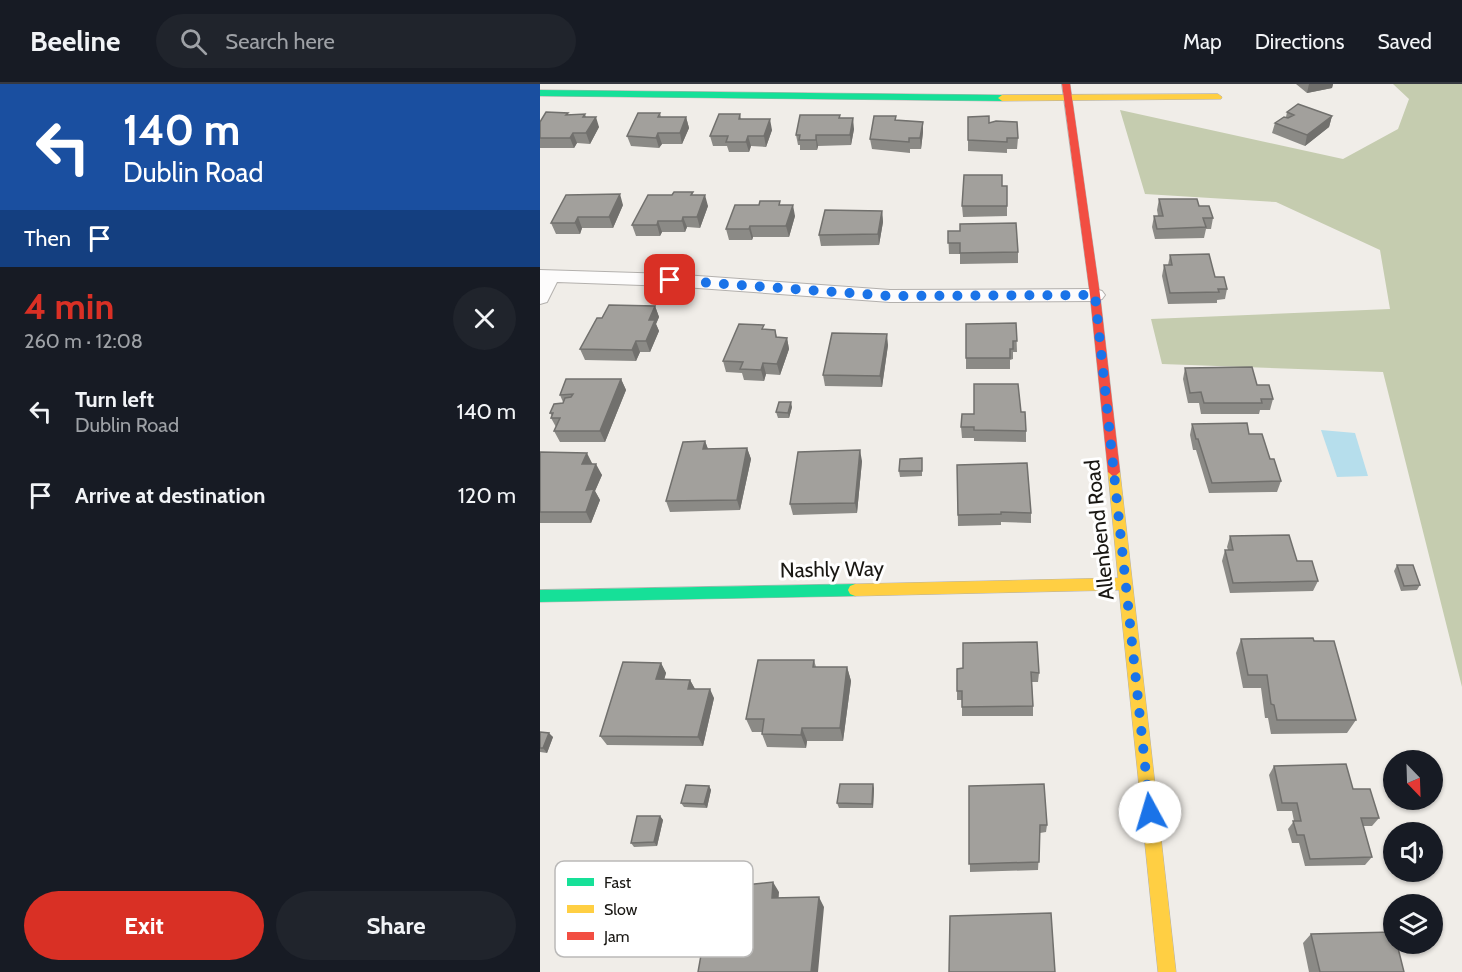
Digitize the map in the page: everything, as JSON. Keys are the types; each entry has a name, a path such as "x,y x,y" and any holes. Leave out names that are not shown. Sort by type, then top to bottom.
{"street":[{"name":"Allenbend Road","path":"1066,84 1095,295 1167,972"},
{"path":"540,93 730,90 1068,99 1218,97"},
{"path":"540,298 546,276 670,280 890,296 1095,295"},
{"name":"Nashly Way","path":"540,596 1126,584"}],"green space":[{"path":"1393,84 1462,84 1462,687 1383,372 1162,364 1151,319 1390,309 1380,250 1276,202 1145,194 1120,110 1343,159 1398,129 1409,99"}],"water":[{"path":"1321,430 1355,433 1368,476 1337,477"}],"building":[{"path":"1298,104 1332,116 1307,135 1275,123 1284,117 1294,115 1287,112"},
{"path":"546,112 568,113 566,115 585,114 583,117 596,117 586,133 573,133 570,138 540,138 540,122"},
{"path":"638,113 660,113 658,117 686,117 680,133 658,133 656,138 627,136"},
{"path":"719,114 740,114 739,119 770,119 764,136 748,136 746,142 726,142 728,136 710,136"},
{"path":"800,115 840,115 839,118 853,118 850,135 816,135 816,140 799,140 800,135 796,135"},
{"path":"874,116 896,116 895,120 923,122 920,138 909,138 909,142 870,139"},
{"path":"989,116 989,123 1017,122 1018,138 1007,138 1007,142 968,140 968,117"},
{"path":"964,175 1002,175 1002,186 1007,186 1007,206 962,206"},
{"path":"674,192 693,192 691,195 705,195 697,217 683,217 682,221 658,221 657,225 632,225 648,195 672,195"},
{"path":"620,194 609,217 578,217 575,223 551,223 566,195"},
{"path":"1159,199 1197,199 1199,206 1209,206 1213,218 1203,218 1206,227 1157,229 1154,216 1163,216"},
{"path":"760,201 780,201 779,205 793,205 786,226 726,229 735,205 759,205"},
{"path":"825,210 882,211 878,234 819,235"},
{"path":"1016,223 1018,252 960,253 960,243 948,243 948,231 960,231 960,224"},
{"path":"1209,254 1215,277 1224,277 1227,289 1218,289 1219,292 1170,293 1164,265 1172,265 1170,255"},
{"path":"609,305 655,306 649,320 655,320 646,341 636,341 632,350 580,349 597,318 602,318"},
{"path":"1016,323 1017,341 1013,341 1010,358 966,358 966,324"},
{"path":"739,324 764,325 762,329 775,330 776,337 787,338 777,364 763,363 761,370 740,369 743,362 723,361"},
{"path":"832,333 887,334 880,376 823,375"},
{"path":"1252,367 1257,385 1269,385 1273,399 1261,399 1262,403 1204,403 1201,392 1190,393 1185,368"},
{"path":"566,379 621,379 600,431 554,431 560,418 551,418 553,413 550,413 554,404 563,403 565,398 573,394 560,395"},
{"path":"974,384 1018,384 1021,412 1025,412 1026,431 974,430 974,427 961,427 962,414 974,414"},
{"path":"779,402 791,402 788,413 776,412"},
{"path":"1247,423 1249,434 1262,434 1270,459 1274,459 1281,481 1212,483 1192,424"},
{"path":"705,441 703,449 747,448 737,500 666,501 683,442"},
{"path":"860,450 855,503 790,504 798,452"},
{"path":"540,452 587,453 582,464 596,464 586,490 594,489 586,512 540,512"},
{"path":"922,458 922,471 899,471 900,459"},
{"path":"1027,463 1031,513 1001,512 1001,514 958,515 957,465"},
{"path":"1289,535 1297,561 1312,561 1318,581 1233,583 1225,550 1233,550 1230,536"},
{"path":"1397,565 1413,565 1420,585 1404,586"},
{"path":"1313,638 1314,641 1334,641 1356,720 1277,720 1274,705 1271,704 1267,675 1248,675 1241,639"},
{"path":"1037,642 1039,673 1031,672 1033,706 962,707 962,691 957,691 957,669 963,668 963,643"},
{"path":"758,660 814,660 813,667 847,667 840,728 802,728 801,735 762,734 764,719 746,719"},
{"path":"623,662 661,663 656,679 690,680 688,689 710,689 698,737 600,736"},
{"path":"540,732 549,733 543,748 540,748"},
{"path":"1346,764 1353,789 1370,789 1379,818 1361,818 1372,857 1310,859 1304,835 1297,835 1293,821 1301,821 1297,803 1282,803 1274,766"},
{"path":"840,784 873,784 872,804 837,803"},
{"path":"1044,784 1047,825 1040,825 1039,862 969,864 969,786"},
{"path":"686,785 709,786 704,804 681,803"},
{"path":"637,816 660,816 654,842 631,843"},
{"path":"773,882 772,898 819,897 811,972 698,972 701,957 753,957 753,884"},
{"path":"1051,913 1055,972 949,972 950,916"},
{"path":"1383,932 1383,954 1400,954 1404,972 1320,972 1311,934"}],"traffic: fast":[{"path":"540,93 1002,98"},
{"path":"540,596 855,590"}],"traffic: slow":[{"path":"1002,98 1218,97"},
{"path":"1114,472 1167,972"},
{"path":"855,590 1126,584"}],"traffic: jam":[{"path":"1066,84 1095,295 1114,472"}],"route":[{"path":"670,280 890,296 1095,295 1150,812"}]}
